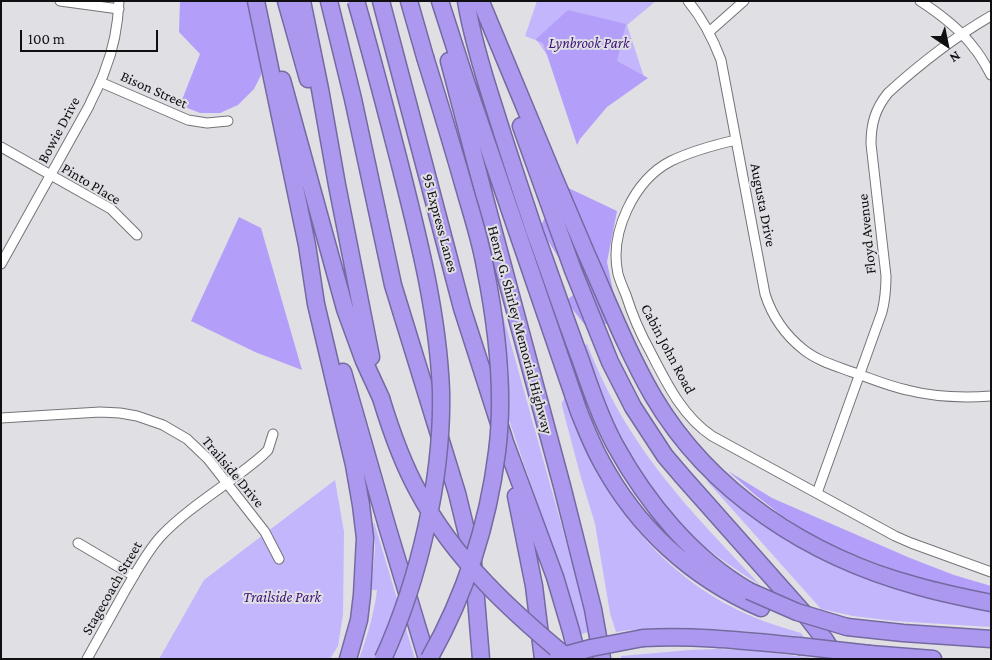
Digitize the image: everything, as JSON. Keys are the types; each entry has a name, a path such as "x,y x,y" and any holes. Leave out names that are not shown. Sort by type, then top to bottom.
{"highway":[{"path":"257,1 307,245 316,304 354,465 361,505 364,568 358,620 348,659"},
{"path":"257,1 273,46 344,309 381,398"},
{"path":"286,1 337,185"},
{"path":"302,1 365,326 381,398 392,434 419,495 461,555 488,586 517,614 569,659"},
{"path":"329,1 353,99 393,285 457,493 466,530 473,562 481,659"},
{"path":"356,1 426,270 435,323 441,392 436,471 424,536 405,602 383,659"},
{"name":"95 Express Lanes","path":"381,1 462,308 505,442"},
{"path":"409,1 461,175 485,265 497,340 500,388 497,451 482,529 465,584 428,659"},
{"name":"Henry G. Shirley Memorial Highway","path":"435,1 452,75 562,486 593,609 602,659"},
{"path":"440,1 472,102 579,412 600,460 632,510 670,551 686,564 717,586 761,608 807,622 911,634 991,639"},
{"path":"476,2 469,18 485,78 526,207 588,382 614,444 639,484 672,527 715,568 749,592 797,612 847,627"},
{"path":"476,2 626,344 653,397 692,450 727,486 767,518 817,548 862,568 915,586 991,603"},
{"path":"476,2 570,262 610,362 633,407 665,456 808,618 837,659"},
{"path":"307,245 387,526 428,659"},
{"path":"505,442 534,586 542,659"},
{"path":"505,442 554,577 578,659"},
{"path":"555,659 591,648 644,638 684,637 711,637 933,659"}],"street":[{"path":"60,1 119,5"},
{"name":"Augusta Drive","path":"688,1 696,10 709,32 721,60 765,294 773,314 788,335 806,352 824,362 894,387 930,395 953,397 991,396"},
{"path":"709,32 744,1"},
{"path":"920,1 962,34 979,54 991,76"},
{"name":"Bowie Drive","path":"1,264 89,106 106,69 119,5"},
{"name":"Floyd Avenue","path":"817,494 882,312 886,290 871,144 872,125 880,105 888,93 928,58 991,16"},
{"name":"Bison Street","path":"100,82 188,120 208,123 228,121"},
{"name":"Cabin John Road","path":"736,140 705,148 671,161 654,173 633,200 621,224 616,247 618,274 632,313 662,376 689,416 698,426 712,436 910,544 991,572"},
{"name":"Pinto Place","path":"1,147 111,209 137,235"},
{"name":"Trailside Drive","path":"1,418 100,412 138,416 163,425 187,439 208,459 265,532 279,559"},
{"name":"Stagecoach Street","path":"87,659 148,552 163,534 181,518 263,455 268,450 273,434"},
{"path":"78,543 134,576"}],"green space":[{"path":"180,1 248,1 263,55 261,75 254,89 238,105 220,113 200,113 180,105 200,54 179,32"},
{"name":"Lynbrook Park","path":"537,1 656,1 627,25 644,77 588,114 536,39 525,36"},
{"name":"Lynbrook Park","path":"568,10 626,24 617,61 648,78 607,107 577,145 543,43 535,40"},
{"path":"560,184 617,211 607,262 619,320 588,329 566,301 579,290 540,228"},
{"path":"239,217 261,228 302,370 255,352 191,321"},
{"path":"502,312 591,631 579,635 563,579 507,414 509,372"},
{"path":"587,344 615,404 650,459 695,515 760,585 722,560 695,538 676,519 648,483 623,444 606,410 582,346"},
{"path":"566,397 586,450 604,483 637,530 656,551 700,588 724,603 757,619 801,633 804,637 686,628 642,629 616,632 610,613 595,524 562,406 562,402"},
{"path":"728,471 772,498 910,558 954,575 991,586 991,596 919,579 839,549 812,535 781,515"},
{"path":"710,478 748,511 803,550 857,573 991,610 991,627 894,621 853,616 821,609 707,481"},
{"name":"Trailside Park","path":"335,480 344,532 343,615 338,646 330,659 159,659 204,580"},
{"path":"374,522 415,659 359,659 370,625 377,590 371,590 375,549"},
{"path":"719,649 758,651 820,659 621,659 621,656"}]}
